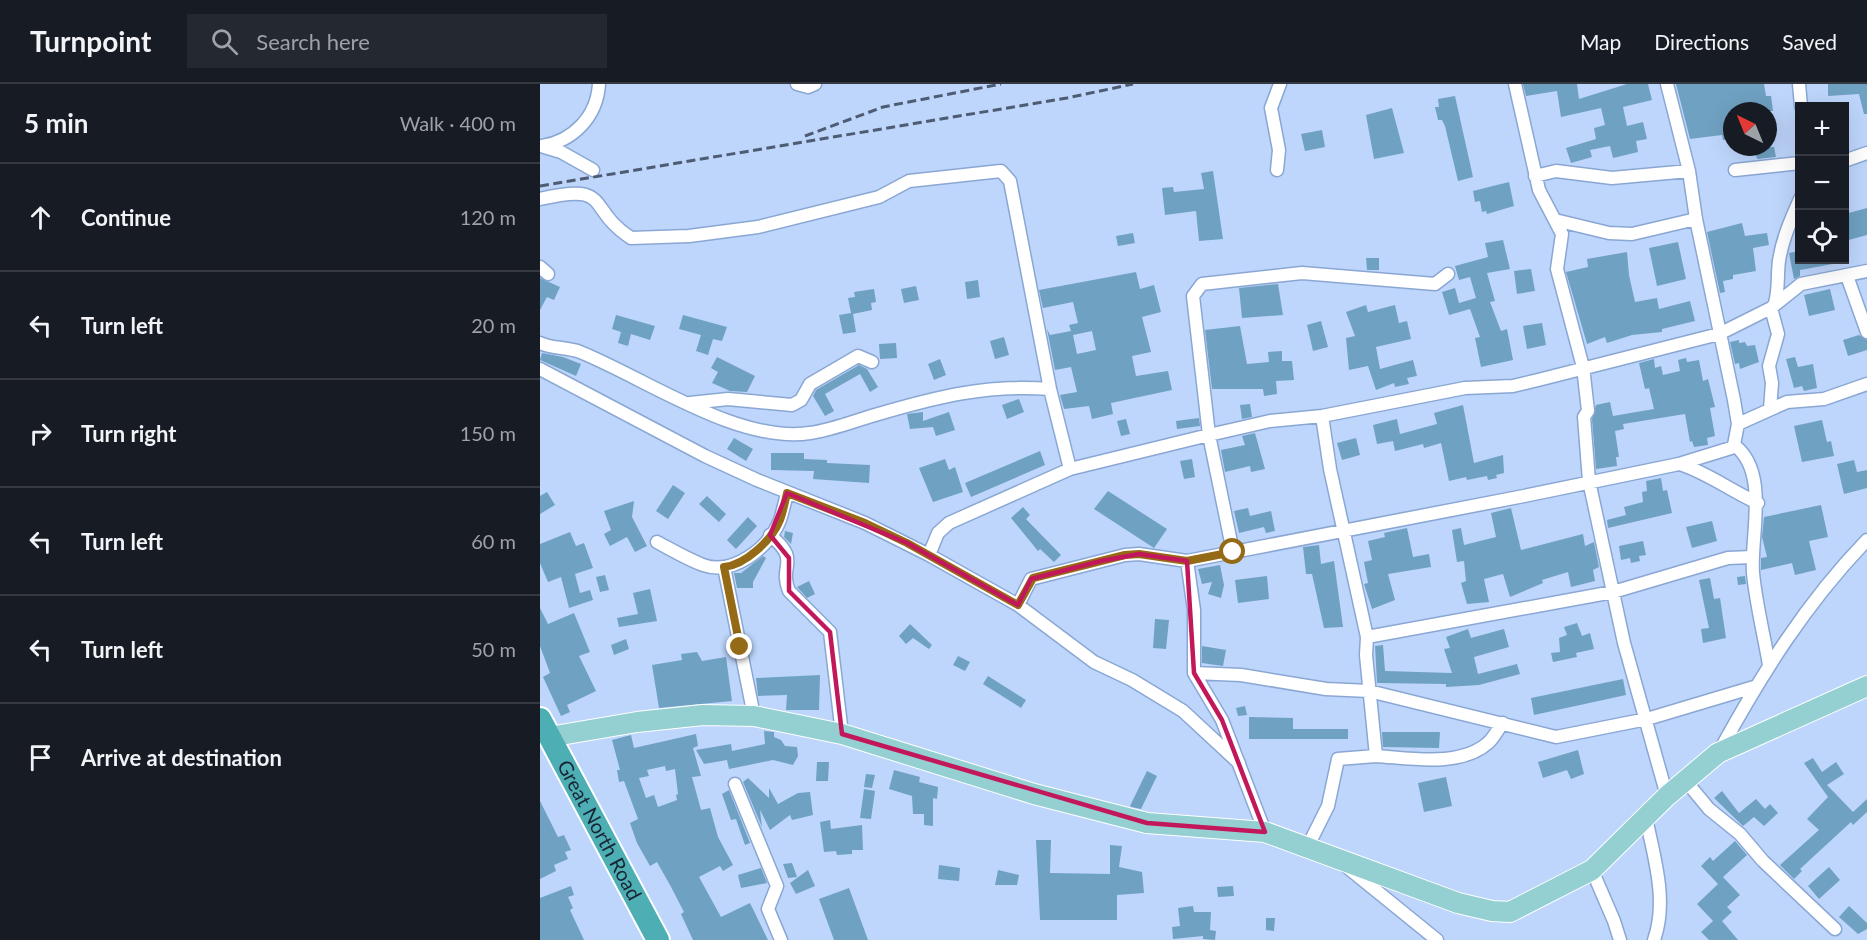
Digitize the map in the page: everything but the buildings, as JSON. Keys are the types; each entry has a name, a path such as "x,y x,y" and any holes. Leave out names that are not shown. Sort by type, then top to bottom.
{"highway":[{"name":"Great North Road","path":"544,728 658,940"}],"main road":[{"path":"544,728 703,715 754,716 842,734 1034,794 1147,823 1264,832 1458,903 1492,911 1510,912 1530,904 1592,870 1667,796 1718,753 1867,686"}],"street":[{"path":"541,146 567,140 575,133 590,112 598,84"},
{"path":"797,84 808,87 814,84"},
{"path":"1277,170 1279,150 1271,106 1280,84"},
{"path":"1515,84 1543,200 1562,234 1557,269 1583,367 1588,409 1584,417 1589,481 1627,654 1667,796"},
{"path":"1018,605 1033,578 1101,561 1139,554 1187,561 1345,532 1679,464 1728,450 1734,445 1738,424 1728,366 1719,334 1713,290 1696,219 1689,171 1667,84"},
{"path":"1799,84 1800,102"},
{"path":"541,146 561,152 593,170"},
{"path":"1849,160 1867,153"},
{"path":"1735,170 1795,164"},
{"path":"540,200 586,194 595,198 608,217 632,238 689,236 774,224 804,214 879,197 909,181 1001,171 1010,181 1050,389 1070,469"},
{"path":"1536,176 1556,171 1612,178 1689,171"},
{"path":"1770,409 1772,383 1769,366 1778,334 1773,305 1779,287 1779,259 1795,209"},
{"path":"1555,220 1609,233 1632,234 1696,219"},
{"path":"929,555 938,533 949,523 1070,469 1270,421 1322,416 1465,388 1513,386 1719,334 1773,305 1801,284 1867,271"},
{"path":"1233,552 1209,435 1193,296 1202,284 1302,273 1435,284 1448,274"},
{"path":"1847,276 1867,332"},
{"path":"540,343 579,351 686,404 759,430 794,435 811,433 918,402 978,390 1010,386 1050,389"},
{"path":"686,404 728,399 792,405 801,400 810,384 858,356 872,362"},
{"path":"540,369 705,456 787,493 865,523 929,555 1018,605 1094,662 1183,711 1239,763"},
{"path":"1738,424 1787,402 1824,399 1867,384"},
{"path":"1322,416 1330,469 1367,637 1366,655 1376,756"},
{"path":"1734,445 1740,450 1748,464 1758,503 1752,557 1769,665"},
{"path":"1679,464 1701,471 1730,491 1758,503"},
{"path":"657,542 703,565 724,567 739,564 770,535 779,522 787,493"},
{"path":"770,535 782,545 789,558 787,585 789,591 830,632 842,734"},
{"path":"1718,753 1754,687 1812,603 1867,540"},
{"path":"1367,637 1613,592 1728,558 1752,557"},
{"path":"1187,561 1194,610 1194,673 1222,720 1264,832"},
{"path":"724,567 754,716"},
{"path":"1194,673 1241,675 1326,689 1369,691 1503,723 1546,736 1566,737 1647,719 1754,687"},
{"path":"1307,848 1328,806 1338,759 1376,756 1426,759 1457,757 1471,753 1488,742 1503,723"},
{"path":"1685,780 1709,809 1740,834 1763,861 1835,929"},
{"path":"735,784 777,886 768,909 781,940"},
{"path":"1646,818 1659,894 1660,925 1654,940"},
{"path":"1338,859 1437,940"},
{"path":"1592,870 1620,940"}],"highlighted area":[{"path":"787,493 907,543 1018,605 1031,579 1139,554 1187,561 1194,673 1222,720 1265,832 1147,823 842,734 830,632 789,591 789,558 770,535"}],"railway":[{"path":"805,136 883,107 1001,84"},
{"path":"540,186 1067,98 1133,84"}],"route":[{"path":"740,647 724,567 739,564 761,546 779,522 787,493 865,523 907,543 1018,605 1026,586 1033,578 1125,555 1139,554 1187,561 1233,552"}]}
